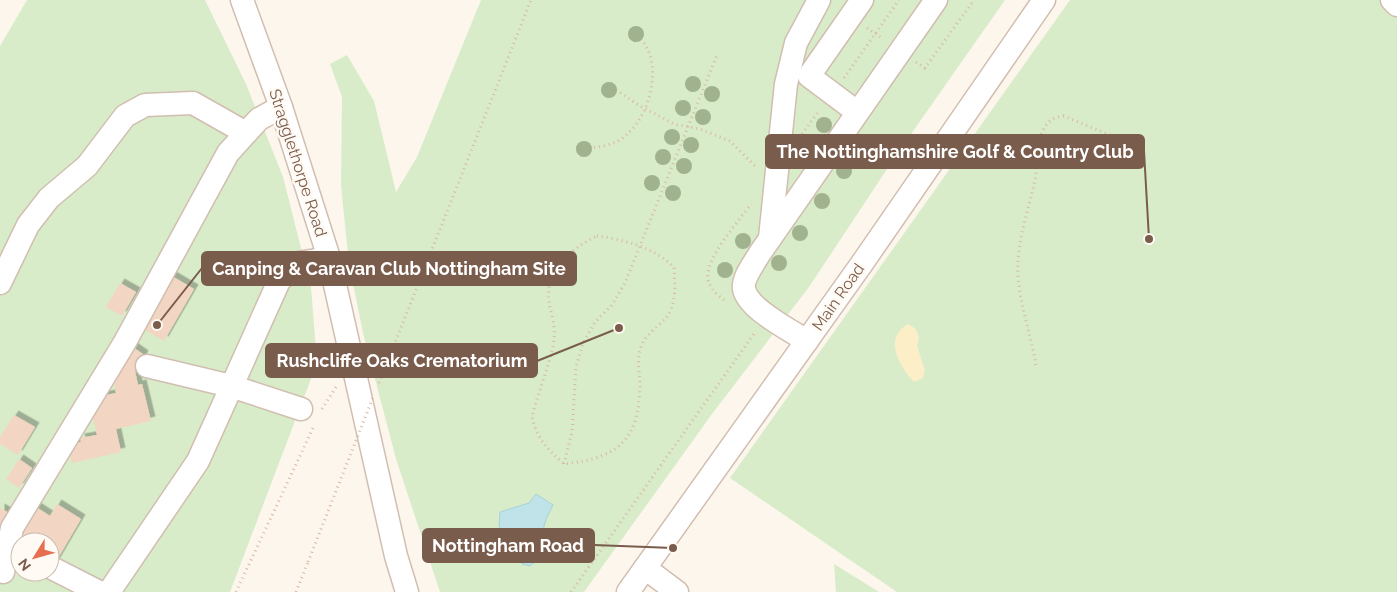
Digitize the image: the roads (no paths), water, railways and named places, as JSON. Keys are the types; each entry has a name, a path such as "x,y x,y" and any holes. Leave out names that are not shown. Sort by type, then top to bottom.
{"street":[{"name":"Stragglethorpe Road","path":"242,0 281,107 329,258 396,556 407,592"},
{"path":"770,239 786,84 796,43 819,0"},
{"path":"857,112 809,76 862,0"},
{"path":"807,341 765,314 751,301 744,288 745,279 770,239 936,0"},
{"name":"Main Road","path":"628,592 807,341 1044,0"},
{"path":"1392,0 1397,4"},
{"path":"0,283 28,224 49,198 87,166 125,116 144,105 193,103 246,133"},
{"path":"1,572 12,528 125,342 228,153 259,119 281,107"},
{"path":"109,592 198,461 279,281 298,263 329,258"},
{"path":"147,366 231,386 300,408"},
{"path":"645,568 677,592"},
{"path":"60,572 99,592"}],"water":[{"path":"536,494 553,505 543,529 545,544 539,558 530,566 522,564 516,536 499,527 500,512 529,503"}],"place":[{"name":"The Nottinghamshire Golf & Country Club","path":"1149,239"},
{"name":"Canping & Caravan Club Nottingham Site","path":"157,325"},
{"name":"Rushcliffe Oaks Crematorium","path":"619,328"},
{"name":"Nottingham Road","path":"673,548"}]}
